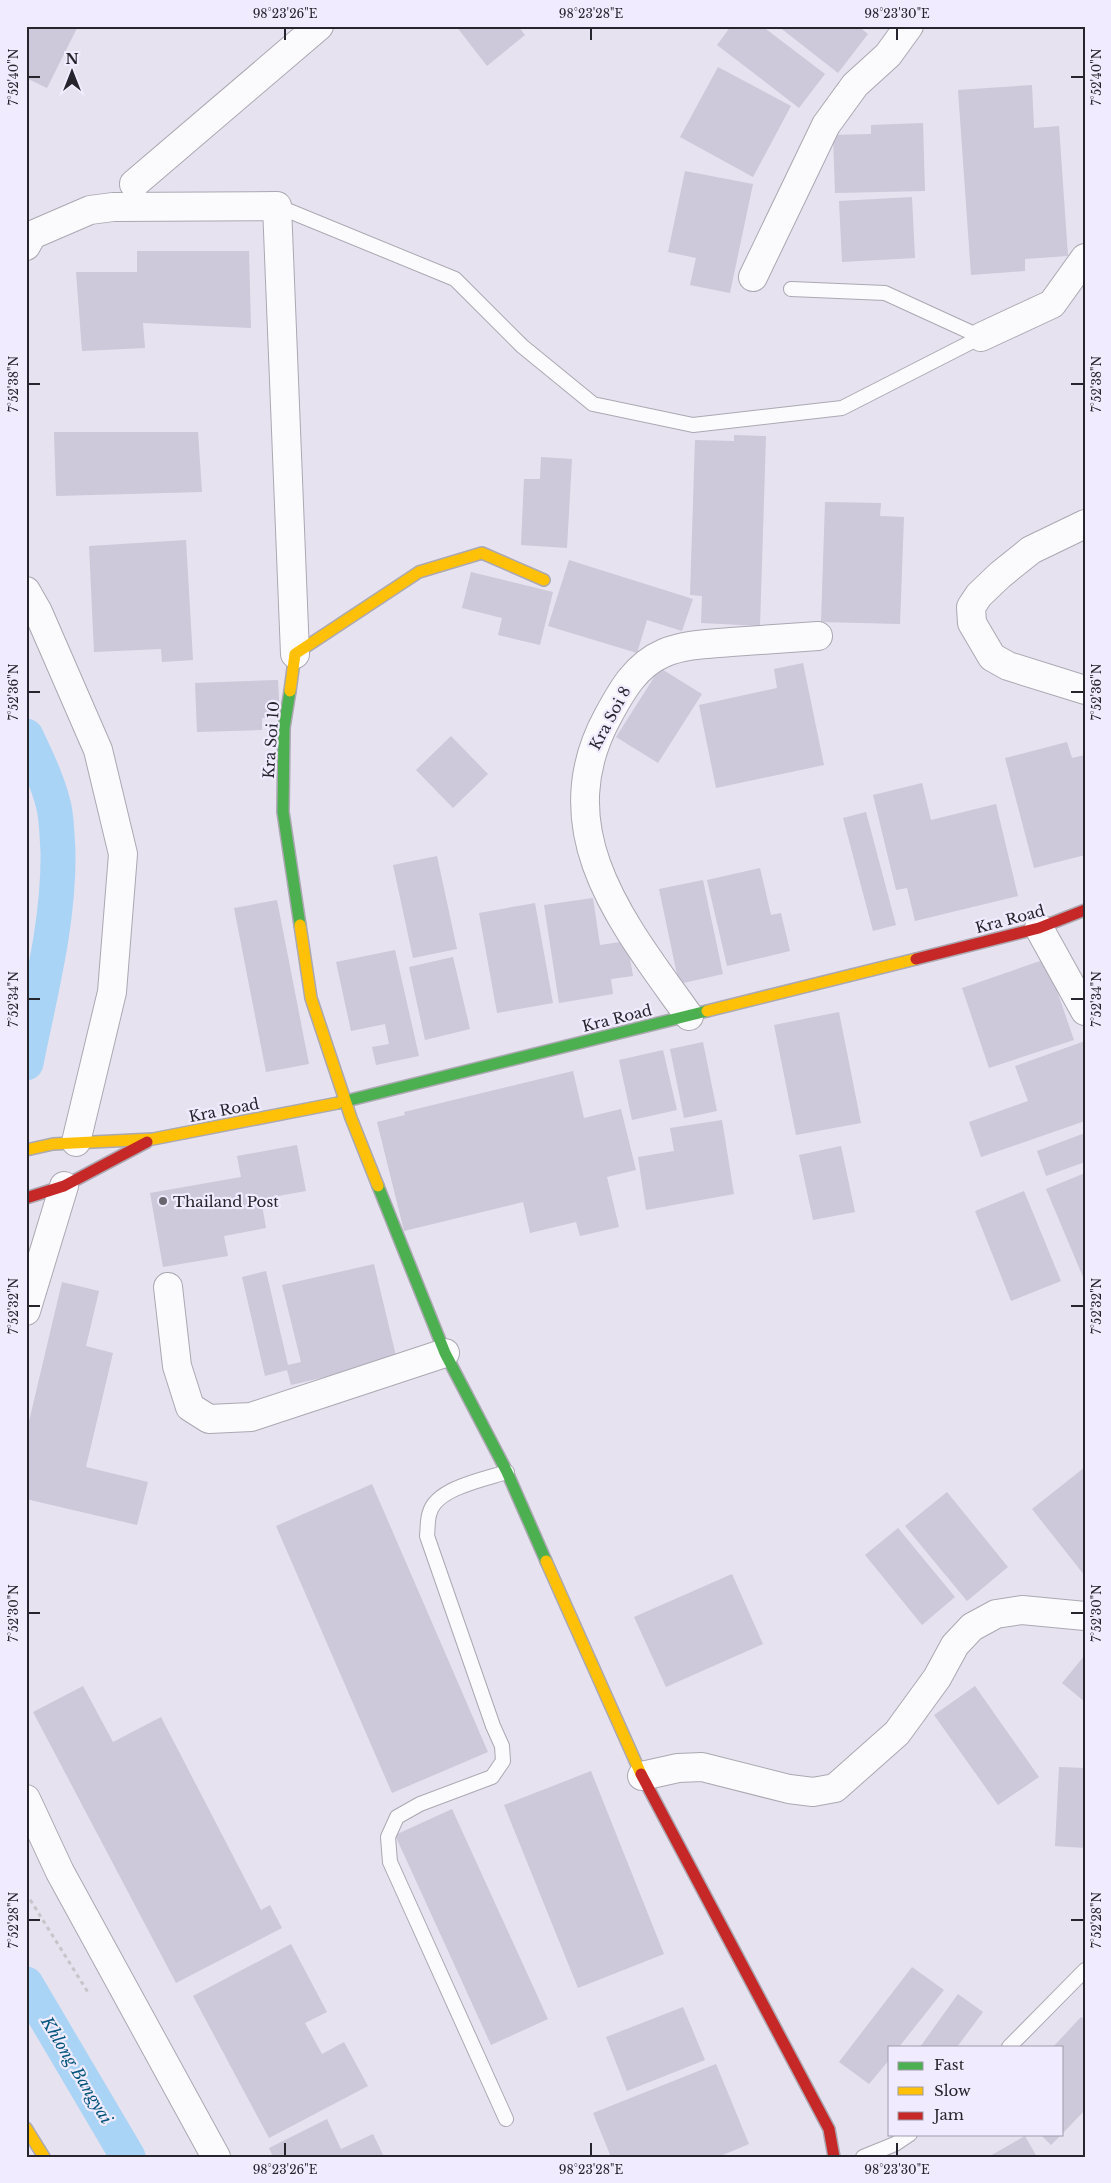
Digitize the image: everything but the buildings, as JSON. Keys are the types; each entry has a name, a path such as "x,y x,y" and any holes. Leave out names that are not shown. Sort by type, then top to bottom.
{"street":[{"path":"134,184 319,26"},
{"path":"753,277 826,125 855,85 888,55 910,26"},
{"path":"26,246 32,235 90,210 113,207 278,206 295,654"},
{"path":"981,337 1052,304 1085,258"},
{"path":"1085,524 1031,550 1000,575 979,595 971,607 972,623 992,656 1008,666 1085,690"},
{"path":"295,654 419,572 482,553 544,580"},
{"path":"26,591 38,612 98,750 123,854 112,992 64,1143"},
{"name":"Kra Soi 8","path":"689,1016 630,933 602,880 592,847 586,816 584,788 589,760 599,732 623,688 646,663 666,652 692,645 818,636"},
{"name":"Kra Soi 10","path":"295,654 284,728 283,812 310,998 345,1102 445,1353 507,1472 614,1717 642,1776 829,2129 834,2157"},
{"name":"Kra Road","path":"26,1150 64,1143 153,1139 345,1102 1039,928 1085,910"},
{"path":"1039,928 1085,1011"},
{"name":"Kra Road","path":"26,1198 53,1190 153,1139"},
{"path":"26,1311 53,1190"},
{"path":"168,1287 177,1366 190,1407 209,1419 251,1417 445,1353"},
{"path":"642,1776 678,1768 702,1767 789,1789 813,1792 835,1788 897,1734 937,1678 955,1645 972,1627 996,1614 1022,1610 1085,1616"},
{"path":"26,1799 60,1872 216,2157"},
{"path":"26,2128 44,2157"}],"lane":[{"path":"278,206 455,280 522,346 593,404 692,425 842,408 981,337"},
{"path":"791,289 886,293 981,337"},
{"path":"506,2119 390,1862 388,1837 396,1817 420,1804 492,1777 504,1761 502,1746 493,1726 427,1536 430,1512 438,1498 458,1488 507,1472"},
{"path":"1010,2046 1085,1970"},
{"path":"863,2157 895,2144 907,2136"}],"waterway":[{"name":"Khlong Bangyai","path":"26,736 52,798 56,818 58,852 52,932 26,1063"},
{"name":"Khlong Bangyai","path":"26,1984 128,2157"}],"traffic: fast":[{"path":"290,691 284,728 283,812 300,925"},
{"path":"338,1103 707,1011"},
{"path":"378,1186 445,1353 507,1472 546,1561"}],"traffic: slow":[{"path":"290,691 295,654 419,572 482,553 544,580"},
{"path":"300,925 311,998 351,1118 378,1186"},
{"path":"707,1011 916,959"},
{"path":"26,1150 53,1144 153,1139 338,1103"},
{"path":"546,1561 641,1774"},
{"path":"26,2128 44,2157"}],"traffic: jam":[{"path":"916,959 1039,928 1085,910"},
{"path":"26,1198 64,1186 147,1142"},
{"path":"641,1774 829,2129 834,2157"}],"place":[{"name":"Thailand Post","path":"163,1201"}]}
